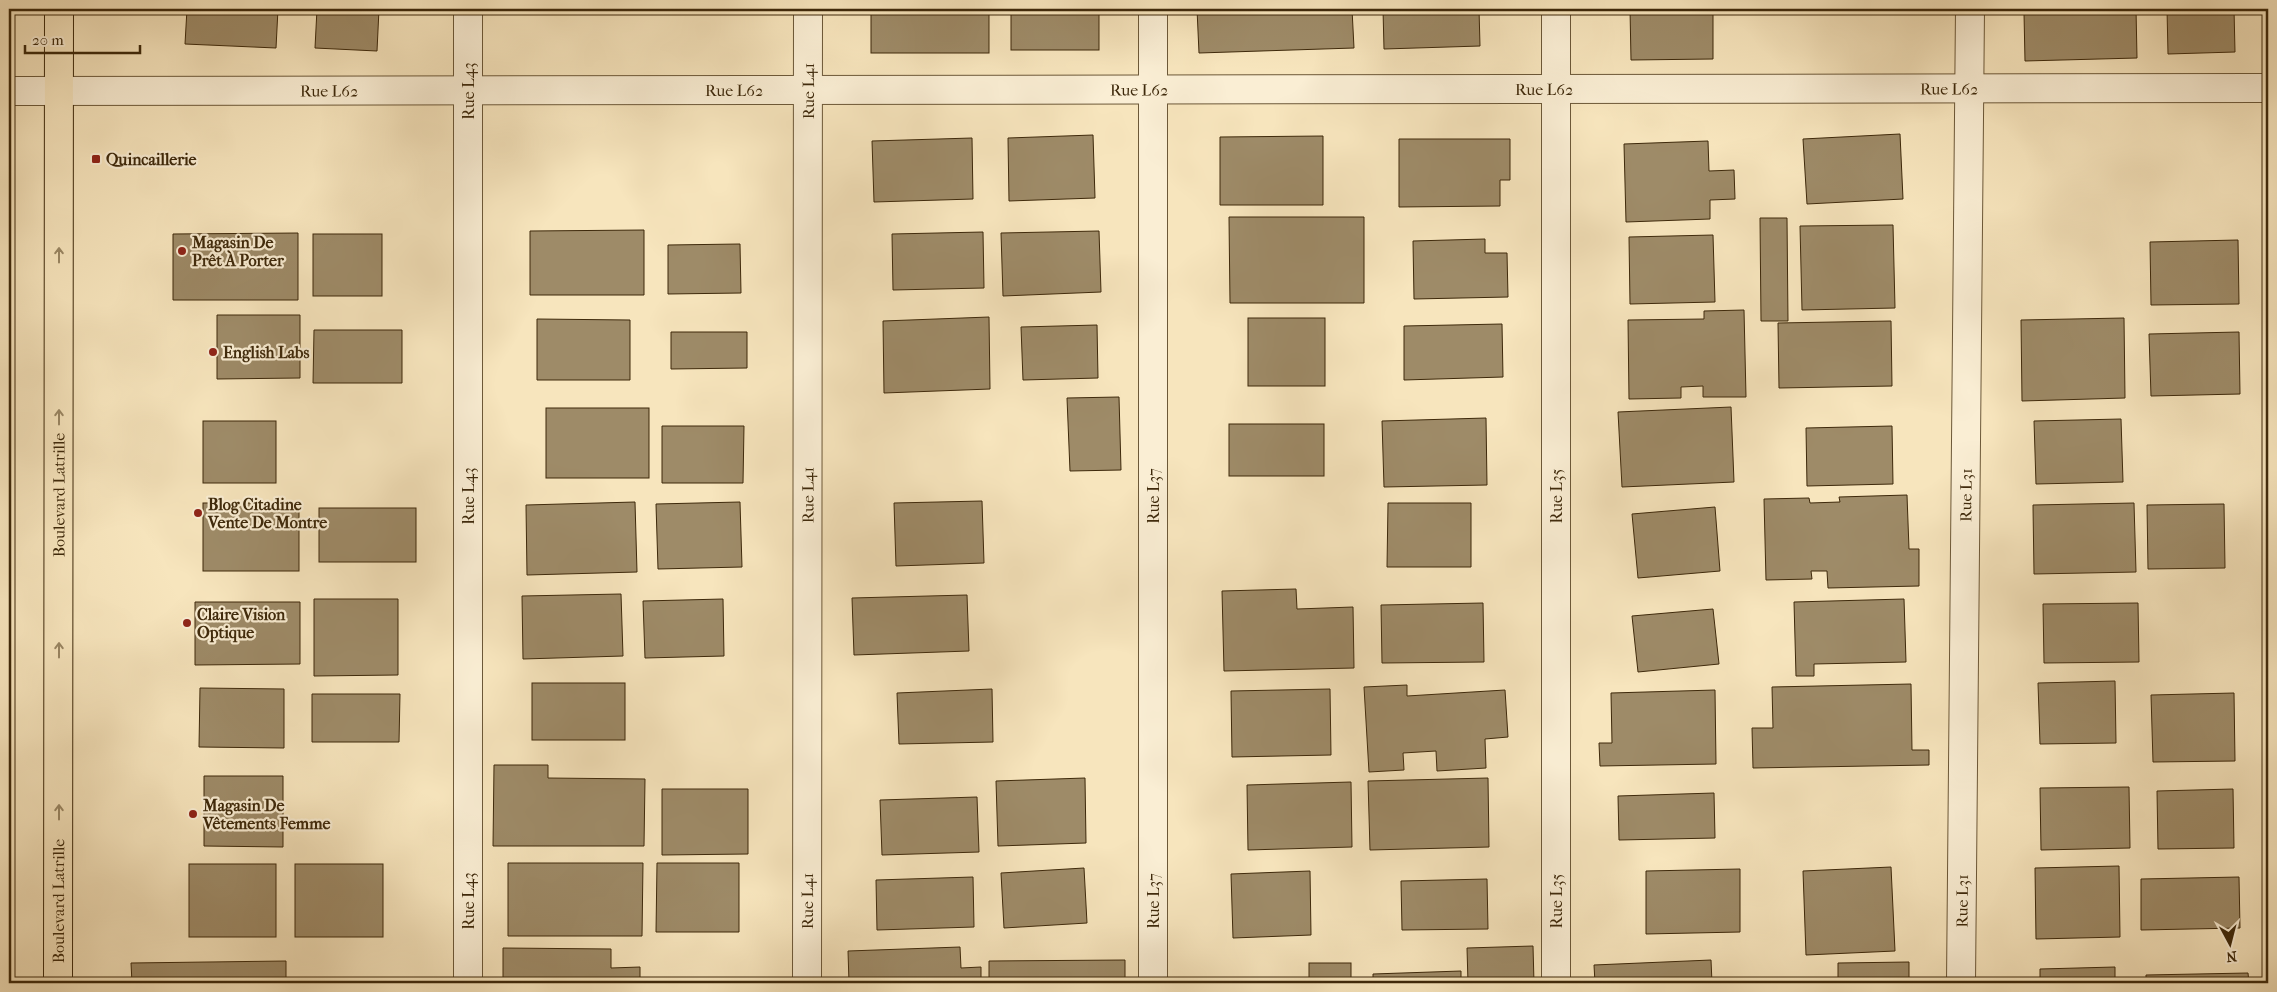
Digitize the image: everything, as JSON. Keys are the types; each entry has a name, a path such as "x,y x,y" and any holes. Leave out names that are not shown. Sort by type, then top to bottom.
{"main road":[{"name":"Boulevard Latrille","path":"58,983 59,9"}],"street":[{"name":"Rue L43","path":"468,9 468,983"},
{"name":"Rue L41","path":"807,983 808,9"},
{"name":"Rue L37","path":"1153,9 1153,983"},
{"name":"Rue L35","path":"1556,9 1556,983"},
{"name":"Rue L31","path":"1961,983 1970,9"},
{"name":"Rue L62","path":"9,91 2268,88"}],"building":[{"path":"187,9 278,9 276,48 185,44"},
{"path":"317,9 379,9 377,51 315,48"},
{"path":"871,9 989,9 989,53 871,53"},
{"path":"1011,9 1099,9 1099,50 1011,50"},
{"path":"1197,9 1352,9 1354,48 1199,53"},
{"path":"1383,9 1479,9 1480,46 1384,49"},
{"path":"1630,9 1713,9 1713,59 1631,60"},
{"path":"2006,9 2136,9 2137,58 2025,61 2024,13 2006,13"},
{"path":"2167,9 2234,9 2235,52 2168,54"},
{"path":"1900,134 1903,199 1807,204 1803,139"},
{"path":"1093,135 1095,198 1009,201 1008,138"},
{"path":"1323,136 1323,205 1220,205 1220,137"},
{"path":"972,138 973,199 874,202 872,141"},
{"path":"1399,139 1510,139 1510,180 1500,180 1500,206 1399,207"},
{"path":"1708,141 1709,171 1734,170 1735,199 1710,200 1710,219 1626,222 1624,144"},
{"path":"1229,217 1364,217 1364,303 1230,303"},
{"path":"1760,218 1787,218 1788,321 1761,321"},
{"path":"1893,225 1895,308 1802,310 1800,226"},
{"path":"644,230 644,295 530,295 530,231"},
{"path":"1099,231 1101,292 1003,296 1001,233"},
{"path":"983,232 984,288 893,290 892,234"},
{"path":"298,233 298,300 173,300 173,234"},
{"path":"313,234 382,234 382,296 313,296"},
{"path":"1713,235 1715,302 1630,304 1629,237"},
{"path":"1485,239 1485,253 1507,253 1508,297 1414,299 1413,241"},
{"path":"2238,240 2239,304 2151,305 2150,242"},
{"path":"740,244 741,293 668,294 668,245"},
{"path":"1744,310 1746,397 1703,397 1703,386 1681,387 1681,398 1629,399 1628,320 1704,319 1704,311"},
{"path":"217,315 300,315 300,378 217,379"},
{"path":"989,317 990,389 884,393 883,321"},
{"path":"1248,318 1325,318 1325,386 1248,386"},
{"path":"2124,318 2125,398 2022,401 2021,320"},
{"path":"537,319 630,320 630,380 537,380"},
{"path":"1891,321 1892,386 1779,388 1778,323"},
{"path":"1502,324 1503,377 1404,380 1404,326"},
{"path":"1097,325 1098,378 1023,380 1021,327"},
{"path":"314,330 402,330 402,383 313,383"},
{"path":"671,332 747,332 747,368 671,369"},
{"path":"2239,332 2240,394 2151,396 2149,334"},
{"path":"1119,397 1121,470 1070,471 1067,398"},
{"path":"1731,407 1734,482 1622,487 1618,412"},
{"path":"546,408 649,408 649,478 546,478"},
{"path":"1486,418 1487,485 1384,487 1382,421"},
{"path":"2121,419 2123,482 2036,484 2034,421"},
{"path":"203,421 276,421 276,483 203,483"},
{"path":"1229,424 1324,424 1324,476 1229,476"},
{"path":"662,426 744,426 743,483 662,483"},
{"path":"1892,426 1893,484 1807,486 1806,428"},
{"path":"1907,495 1909,549 1919,549 1919,586 1828,588 1827,571 1811,571 1812,579 1766,580 1764,499 1809,498 1810,503 1840,502 1839,497"},
{"path":"982,501 984,563 896,566 894,503"},
{"path":"635,502 637,572 527,575 526,505"},
{"path":"740,502 742,567 658,569 656,504"},
{"path":"203,503 299,503 299,571 203,571"},
{"path":"1388,503 1471,503 1471,567 1387,567"},
{"path":"2134,503 2136,572 2034,574 2033,505"},
{"path":"2224,504 2225,568 2148,569 2147,505"},
{"path":"1715,507 1720,571 1638,578 1632,514"},
{"path":"319,508 416,508 416,562 319,562"},
{"path":"1296,589 1297,609 1353,607 1354,668 1224,671 1222,591"},
{"path":"621,594 623,656 523,659 522,596"},
{"path":"967,595 969,651 854,655 852,598"},
{"path":"314,599 398,599 398,675 314,676"},
{"path":"723,599 724,656 645,658 643,601"},
{"path":"1904,599 1906,662 1814,664 1814,676 1796,676 1794,602"},
{"path":"195,602 300,602 300,664 195,665"},
{"path":"1483,603 1484,662 1382,663 1381,605"},
{"path":"2138,603 2139,662 2044,663 2043,604"},
{"path":"1713,609 1719,664 1638,672 1632,616"},
{"path":"2115,681 2116,743 2040,744 2038,683"},
{"path":"532,683 625,683 625,740 532,740"},
{"path":"1911,684 1912,750 1929,750 1929,765 1753,768 1752,728 1773,728 1772,687"},
{"path":"1407,685 1407,696 1505,690 1508,737 1485,739 1486,768 1437,771 1436,751 1403,753 1404,770 1369,772 1364,687"},
{"path":"200,688 284,689 284,748 199,747"},
{"path":"992,689 993,742 899,744 897,693"},
{"path":"1330,689 1331,755 1232,757 1231,691"},
{"path":"1715,690 1716,764 1600,766 1599,743 1612,743 1611,693"},
{"path":"2234,693 2235,761 2153,762 2151,695"},
{"path":"312,694 400,694 399,742 312,742"},
{"path":"494,765 548,765 548,778 645,779 644,846 493,846"},
{"path":"204,776 283,776 283,847 204,846"},
{"path":"1085,778 1086,843 998,846 996,781"},
{"path":"1488,778 1489,847 1370,850 1368,781"},
{"path":"1351,782 1352,847 1248,850 1247,785"},
{"path":"2129,787 2130,848 2041,850 2040,788"},
{"path":"662,789 748,789 748,854 662,855"},
{"path":"2233,789 2234,848 2158,849 2157,791"},
{"path":"1714,793 1715,838 1619,840 1618,796"},
{"path":"977,797 979,852 882,855 880,800"},
{"path":"508,863 643,863 642,936 508,936"},
{"path":"657,863 739,863 739,932 656,932"},
{"path":"189,864 276,864 276,937 189,937"},
{"path":"295,864 383,864 383,937 295,937"},
{"path":"2119,866 2120,937 2036,939 2035,868"},
{"path":"1891,867 1895,951 1806,955 1803,871"},
{"path":"1084,868 1087,923 1004,928 1001,873"},
{"path":"1740,869 1740,932 1646,934 1646,871"},
{"path":"1310,871 1311,935 1233,938 1231,874"},
{"path":"973,877 974,927 877,930 876,880"},
{"path":"2239,877 2240,928 2141,930 2141,879"},
{"path":"1487,879 1488,929 1402,930 1401,881"},
{"path":"1533,946 1534,983 1468,983 1467,948"},
{"path":"960,947 961,968 981,967 981,983 849,983 848,951"},
{"path":"503,948 611,949 611,968 640,967 640,983 503,983"},
{"path":"1125,960 1125,983 989,983 989,961"},
{"path":"1711,960 1712,983 1595,983 1594,965"},
{"path":"286,961 286,983 132,983 131,963"},
{"path":"1909,962 1909,983 1838,983 1838,963"},
{"path":"1309,963 1351,963 1351,983 1309,983"},
{"path":"2115,967 2115,983 2040,983 2040,969"},
{"path":"1461,971 1461,983 1373,983 1373,974"},
{"path":"2248,973 2249,983 2146,983 2146,975"}],"place":[{"name":"Quincaillerie","path":"96,159"},
{"name":"Magasin De Prêt À Porter","path":"182,251"},
{"name":"English Labs","path":"213,352"},
{"name":"Blog Citadine Vente De Montre","path":"198,513"},
{"name":"Claire Vision Optique","path":"187,623"},
{"name":"Magasin De Vêtements Femme","path":"193,814"}]}
